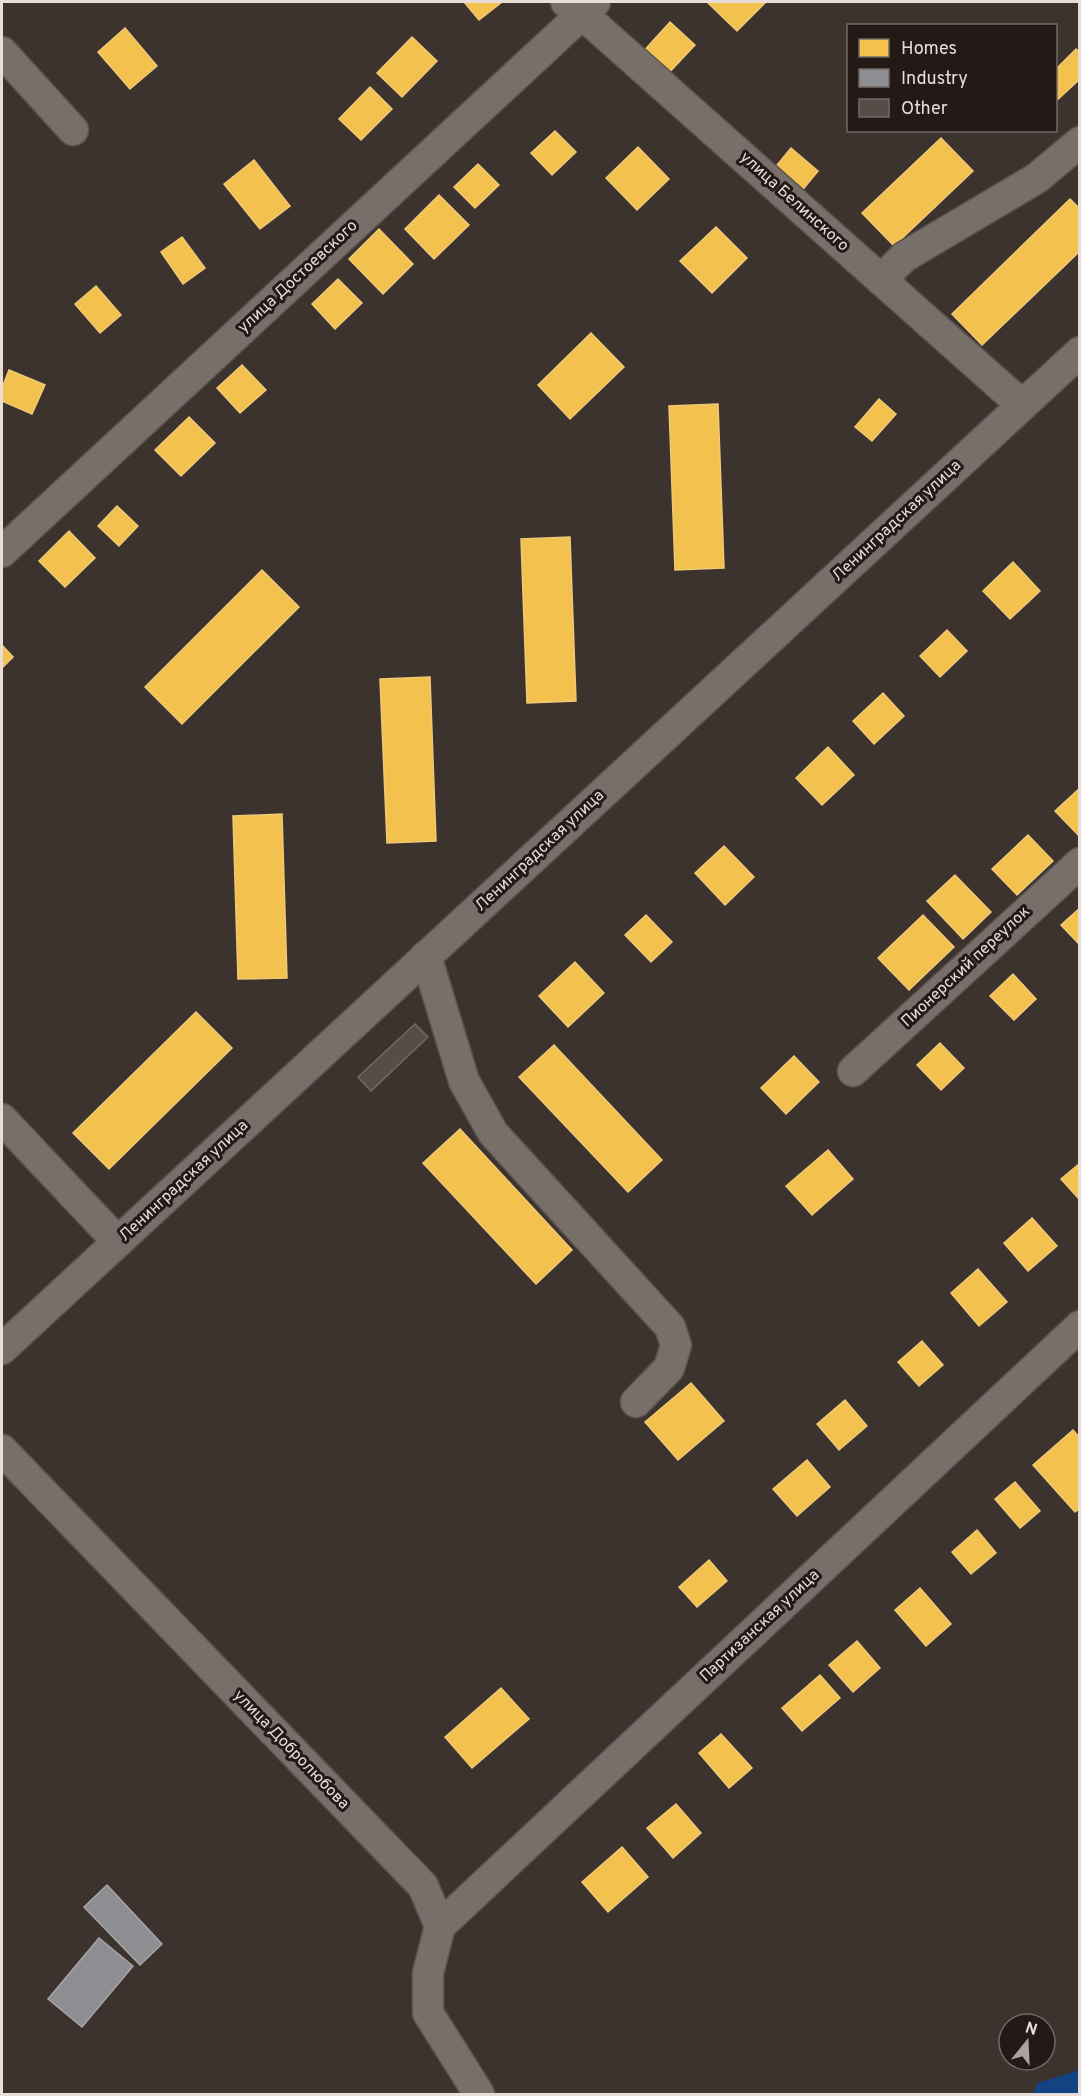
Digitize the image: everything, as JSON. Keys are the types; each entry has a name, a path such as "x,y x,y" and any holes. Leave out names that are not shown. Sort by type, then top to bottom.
{"street":[{"name":"улица Белинского","path":"581,6 1022,405"},
{"name":"улица Достоевского","path":"2,552 581,6"},
{"path":"2,52 73,130"},
{"path":"882,280 904,257 1038,178 1080,142"},
{"name":"Ленинградская улица","path":"2,1349 1080,352"},
{"name":"Пионерский переулок","path":"853,1071 1080,863"},
{"path":"426,956 464,1081 494,1134 670,1327 676,1345 669,1368 636,1402"},
{"path":"2,1119 118,1242"},
{"name":"Партизанская улица","path":"440,1926 1080,1326"},
{"name":"улица Добролюбова","path":"2,1450 423,1886 440,1926"},
{"path":"440,1926 428,1973 428,2013 479,2094"}],"water":[{"path":"1079,2070 1079,2094 1033,2094 1038,2083"}],"building: Homes":[{"path":"464,2 502,2 479,20"},
{"path":"707,2 766,2 737,31"},
{"path":"670,22 695,45 665,77 641,54"},
{"path":"125,28 157,66 130,89 98,52"},
{"path":"412,37 437,61 402,97 377,73"},
{"path":"1076,49 1080,53 1080,79 1057,100 1057,68"},
{"path":"370,87 392,109 361,140 339,119"},
{"path":"555,131 576,152 552,175 531,153"},
{"path":"941,138 973,171 894,246 862,213"},
{"path":"638,147 669,179 637,210 606,178"},
{"path":"791,148 818,171 800,193 773,170"},
{"path":"254,160 290,206 260,229 224,184"},
{"path":"478,164 499,185 475,208 454,187"},
{"path":"439,195 469,225 434,259 405,229"},
{"path":"1070,199 1080,209 1080,251 982,345 952,314"},
{"path":"716,227 747,258 712,293 680,261"},
{"path":"379,229 413,264 383,294 349,259"},
{"path":"182,237 205,268 183,284 161,252"},
{"path":"338,279 362,303 335,329 312,304"},
{"path":"96,286 121,315 100,333 75,304"},
{"path":"591,333 624,367 570,419 538,385"},
{"path":"242,365 266,390 240,413 217,388"},
{"path":"9,370 45,385 32,414 2,401 2,388"},
{"path":"879,399 896,414 872,441 855,427"},
{"path":"718,404 724,568 675,570 669,406"},
{"path":"189,417 215,443 181,476 155,450"},
{"path":"117,506 138,526 119,546 98,526"},
{"path":"69,531 95,558 65,587 39,561"},
{"path":"570,537 576,701 527,703 521,539"},
{"path":"1013,562 1040,591 1010,619 983,591"},
{"path":"262,570 299,607 182,724 145,687"},
{"path":"947,630 967,651 940,677 920,656"},
{"path":"2,645 13,657 2,668"},
{"path":"430,677 436,841 387,843 380,679"},
{"path":"883,693 904,716 874,744 853,721"},
{"path":"828,747 854,775 822,805 796,778"},
{"path":"1080,788 1080,837 1055,811"},
{"path":"282,814 287,978 238,979 233,816"},
{"path":"1028,835 1053,861 1017,895 992,869"},
{"path":"724,846 754,877 725,905 695,873"},
{"path":"955,875 991,912 963,939 927,901"},
{"path":"1080,908 1080,945 1061,925"},
{"path":"646,915 672,942 651,962 625,935"},
{"path":"923,915 954,947 909,990 878,958"},
{"path":"575,962 604,993 568,1027 539,996"},
{"path":"1013,974 1036,999 1014,1020 990,996"},
{"path":"196,1012 232,1048 109,1169 73,1133"},
{"path":"940,1043 964,1068 941,1090 917,1065"},
{"path":"554,1045 662,1160 628,1192 519,1077"},
{"path":"794,1056 819,1082 786,1114 761,1088"},
{"path":"460,1129 572,1250 536,1284 423,1163"},
{"path":"828,1150 853,1179 812,1215 786,1186"},
{"path":"1080,1163 1080,1200 1061,1179"},
{"path":"1032,1218 1057,1246 1028,1271 1004,1243"},
{"path":"978,1269 1007,1302 979,1326 951,1293"},
{"path":"922,1341 943,1365 919,1386 898,1362"},
{"path":"691,1383 724,1421 678,1460 645,1422"},
{"path":"845,1400 867,1426 839,1450 817,1424"},
{"path":"1073,1430 1080,1438 1080,1508 1075,1512 1033,1465"},
{"path":"807,1460 830,1487 797,1516 773,1489"},
{"path":"1015,1482 1040,1511 1020,1528 995,1499"},
{"path":"977,1530 996,1553 971,1574 952,1552"},
{"path":"709,1560 727,1581 697,1607 679,1587"},
{"path":"920,1588 951,1624 926,1646 895,1610"},
{"path":"857,1641 880,1668 853,1692 829,1665"},
{"path":"820,1675 840,1698 802,1731 782,1708"},
{"path":"501,1688 529,1719 472,1768 445,1737"},
{"path":"721,1734 752,1768 729,1788 699,1753"},
{"path":"676,1804 701,1833 673,1858 647,1828"},
{"path":"622,1847 648,1877 608,1912 582,1882"}],"building: Industry":[{"path":"107,1885 162,1944 140,1965 84,1907"},
{"path":"99,1938 133,1966 82,2027 48,1999"}],"building: Other":[{"path":"415,1024 428,1037 371,1091 358,1077"}]}
